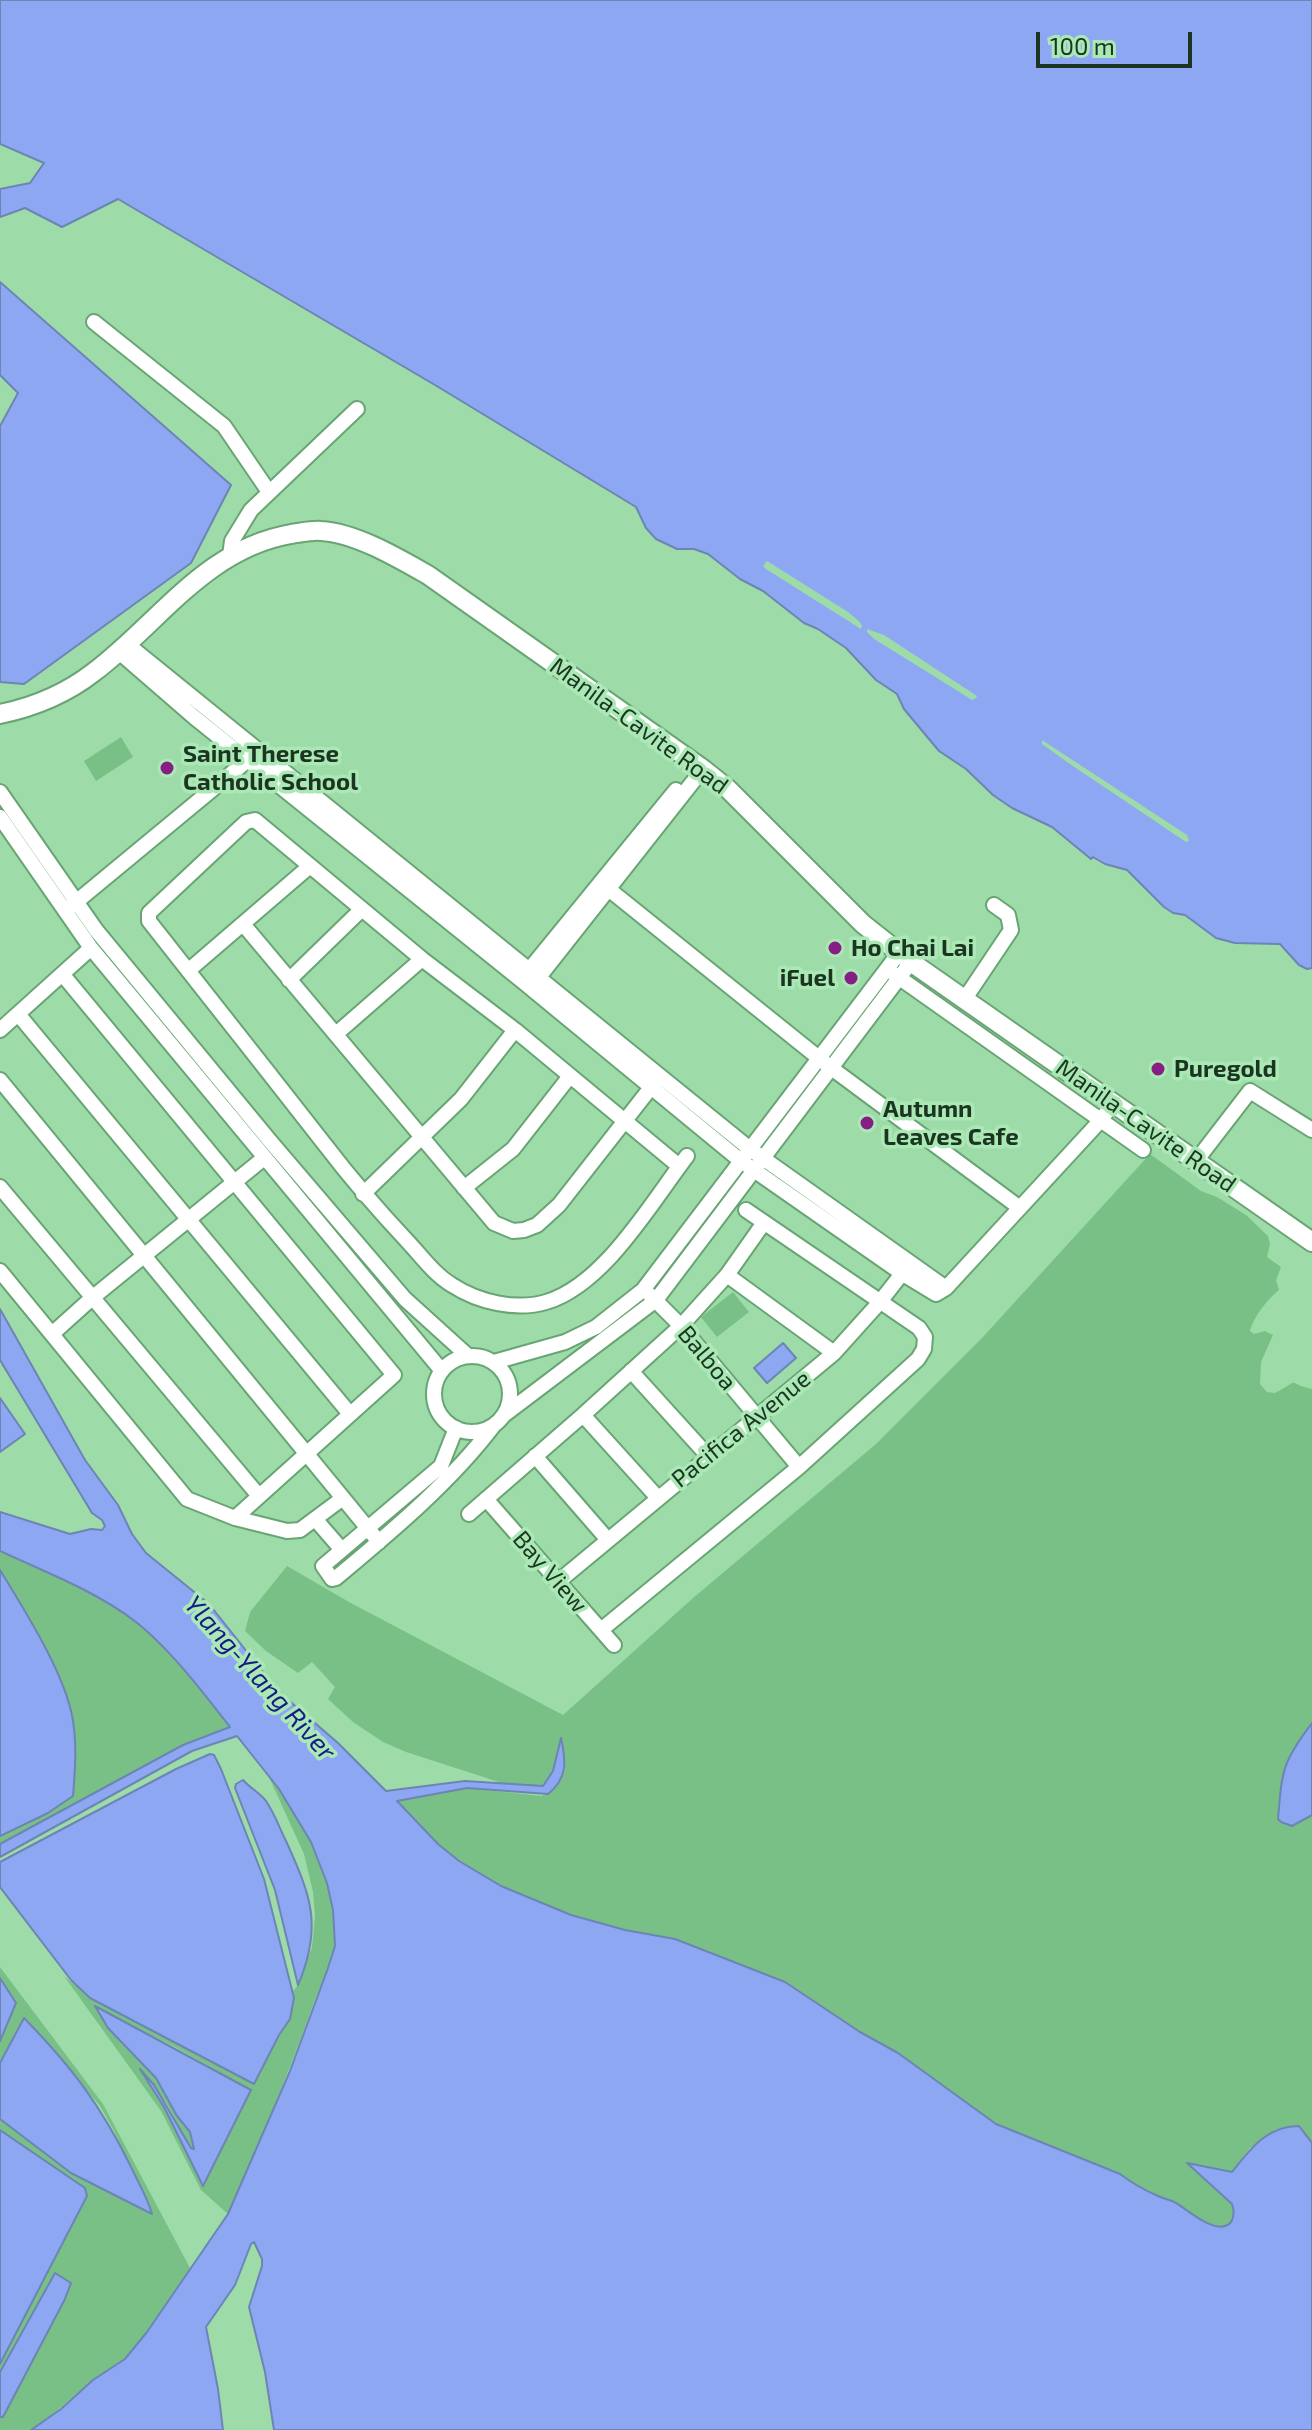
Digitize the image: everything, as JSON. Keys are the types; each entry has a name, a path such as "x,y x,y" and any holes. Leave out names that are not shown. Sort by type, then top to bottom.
{"main road":[{"name":"Manila-Cavite Road","path":"0,714 36,704 76,685 123,648 195,580 230,556 281,536 322,531 388,552 428,575 699,766 739,800 863,924 905,958 1312,1242"}],"street":[{"path":"94,322 224,426 269,492"},
{"path":"230,556 232,541 251,510 357,409"},
{"path":"123,648 752,1159 906,1269 946,1288 1101,1120 1113,1103"},
{"path":"65,910 253,756"},
{"path":"530,978 699,766"},
{"path":"0,792 96,930 330,1223 442,1371"},
{"path":"0,817 91,948 264,1158 405,1299 468,1356"},
{"path":"251,820 259,822 362,909 625,1120 683,1161 607,1261 588,1280 566,1294 544,1303 522,1306 495,1303 452,1285 435,1271 363,1194 149,921 149,913 251,820"},
{"path":"189,970 310,866"},
{"path":"605,887 825,1062 1020,1208"},
{"path":"964,1000 1011,930 1008,915 994,905"},
{"path":"289,980 362,909"},
{"path":"243,924 494,1223 513,1231 537,1225 559,1205 655,1081"},
{"path":"0,1030 91,948"},
{"path":"456,1428 441,1466 323,1566 334,1579 465,1463 499,1420 511,1392 508,1380 494,1362 477,1355 468,1356 458,1358 442,1371 436,1381 436,1403 447,1422 469,1432 482,1431 499,1420 656,1300 752,1159 905,958"},
{"path":"336,1034 422,959"},
{"path":"893,973 1143,1150"},
{"path":"63,975 394,1375 235,1518"},
{"path":"18,1014 350,1414"},
{"path":"363,1194 461,1099 515,1030"},
{"path":"464,1188 513,1149 570,1076"},
{"path":"0,1080 379,1542"},
{"path":"1196,1161 1250,1091 1312,1130"},
{"path":"52,1334 264,1158"},
{"path":"494,1362 565,1342 596,1327 643,1290 752,1159"},
{"path":"0,1187 259,1496"},
{"path":"601,1630 799,1467 918,1359 924,1349 923,1332 746,1210"},
{"path":"469,1514 681,1326 727,1275 763,1224"},
{"name":"Pacifica Avenue","path":"559,1581 834,1353 906,1269"},
{"path":"0,1271 187,1499 235,1518 287,1531 300,1530 343,1498"},
{"path":"727,1275 834,1353"},
{"name":"Balboa","path":"643,1290 681,1326 799,1467"},
{"path":"631,1371 708,1456"},
{"path":"583,1415 658,1498"},
{"path":"535,1456 608,1540"},
{"name":"Bay View","path":"486,1499 614,1645"},
{"path":"316,1520 342,1550"}],"green space":[{"path":"121,737 133,757 96,781 84,761"},
{"path":"1150,1154 1201,1191 1246,1215 1268,1236 1267,1257 1281,1267 1276,1280 1279,1290 1262,1308 1250,1331 1254,1334 1265,1331 1273,1335 1261,1362 1260,1384 1267,1392 1275,1393 1294,1383 1312,1389 1312,1723 1297,1743 1292,1826 1312,1815 1312,2143 1299,2126 1250,2148 1232,2172 1188,2163 1232,2204 1233,2220 1218,2227 1120,2174 996,2124 898,2053 860,2032 785,1982 675,1939 625,1930 571,1915 501,1886 459,1861 397,1801 467,1788 542,1796 564,1772 561,1740 553,1771 543,1786 505,1784 406,1752 383,1742 353,1722 328,1699 335,1687 312,1662 298,1673 266,1651 245,1631 250,1612 287,1566 563,1715 693,1598 876,1444 982,1338"},
{"path":"733,1292 749,1312 717,1337 701,1317"},
{"path":"0,1551 88,1591 136,1622 174,1659 230,1727 183,1745 0,1844 0,1836 48,1813 73,1796 74,1735 72,1714 62,1685 42,1642 0,1570"},
{"path":"268,1775 306,1832 325,1874 331,1896 335,1942 329,1966 293,2058 228,2214 201,2190 161,2111 64,1976 90,1998 254,2084 290,2019 293,1991 312,1947 315,1916 313,1892 304,1854","holes":["96,2008 175,2047 251,2090 212,2167 192,2165 164,2107 143,2073 167,2104 191,2149 194,2149 190,2132 177,2116 156,2078 121,2043"]},
{"path":"0,1967 103,2104 190,2268 125,2359 31,2430 0,2430 0,2417 3,2417 71,2282 55,2273 0,2372 0,2364 87,2196 84,2188 0,2130 0,2119 71,2173 151,2214 100,2106 24,2018 0,2063 0,2041 16,2004 0,1978"}],"water":[{"path":"0,0 1312,0 1312,968 1299,965 1280,944 1235,943 1216,938 1185,915 1173,913 1127,870 1093,857 1091,859 1052,827 993,795 966,769 939,751 904,709 897,694 876,680 846,648 804,623 763,591 740,579 708,554 694,549 677,549 656,539 646,528 636,507 118,199 62,227 25,208 0,217 0,189 30,183 44,163 0,144"},
{"path":"0,282 231,485 191,563 24,684 0,682 0,426 18,393 0,375"},
{"name":"Ylang-Ylang River","path":"0,1309 85,1460 118,1505 132,1534 146,1553 209,1604 279,1692 338,1743 386,1791 465,1781 543,1786 553,1771 561,1738 564,1769 559,1782 548,1794 467,1788 397,1801 459,1861 501,1886 571,1915 625,1930 675,1939 785,1982 860,2032 898,2053 996,2124 1120,2174 1211,2225 1225,2226 1231,2222 1234,2213 1232,2204 1187,2163 1232,2172 1269,2134 1299,2126 1312,2143 1312,2430 274,2430 265,2372 249,2307 262,2266 254,2242 235,2285 206,2327 223,2430 31,2430 61,2409 93,2380 125,2359 228,2214 290,2071 335,1946 333,1910 327,1883 311,1842 279,1789 237,1736 192,1751 0,1857 0,1844 183,1745 230,1727 174,1658 136,1622 87,1591 0,1551 0,1512 70,1534 102,1530 105,1526 92,1513 0,1360"},
{"path":"783,1343 796,1358 767,1383 754,1368"},
{"path":"0,1398 25,1434 0,1452"},
{"path":"0,1570 43,1644 62,1684 73,1721 75,1749 73,1796 48,1813 0,1836"},
{"path":"1312,1723 1312,1815 1292,1826 1278,1819 1283,1778 1289,1758"},
{"path":"210,1754 214,1755 221,1769 264,1879 294,1998 290,2019 254,2084 90,1998 71,1980 0,1887 0,1862"},
{"path":"243,1780 264,1798 272,1811 307,1895 312,1928 306,1964 298,1985 275,1890 235,1788"},
{"path":"0,1978 16,2003 0,2041"},
{"path":"95,2006 251,2090 203,2186 164,2107 140,2069 154,2085 194,2149 190,2132 177,2116 156,2078 108,2028"},
{"path":"24,2018 71,2071 97,2107 121,2147 152,2214 71,2173 0,2119 0,2063"},
{"path":"0,2130 85,2188 87,2196 0,2364"},
{"path":"55,2273 71,2283 65,2299 3,2417 0,2417 0,2372"}],"pier":[{"path":"767,561 848,612 859,621 861,629 766,569 763,566"},
{"path":"867,629 884,635 976,698 972,700 874,639"},
{"path":"1042,740 1187,835 1189,841 1186,842 1067,762 1042,744"}],"place":[{"name":"Saint Therese Catholic School","path":"167,768"},
{"name":"Ho Chai Lai","path":"835,948"},
{"name":"iFuel","path":"851,978"},
{"name":"Puregold","path":"1158,1069"},
{"name":"Autumn Leaves Cafe","path":"867,1123"}]}
